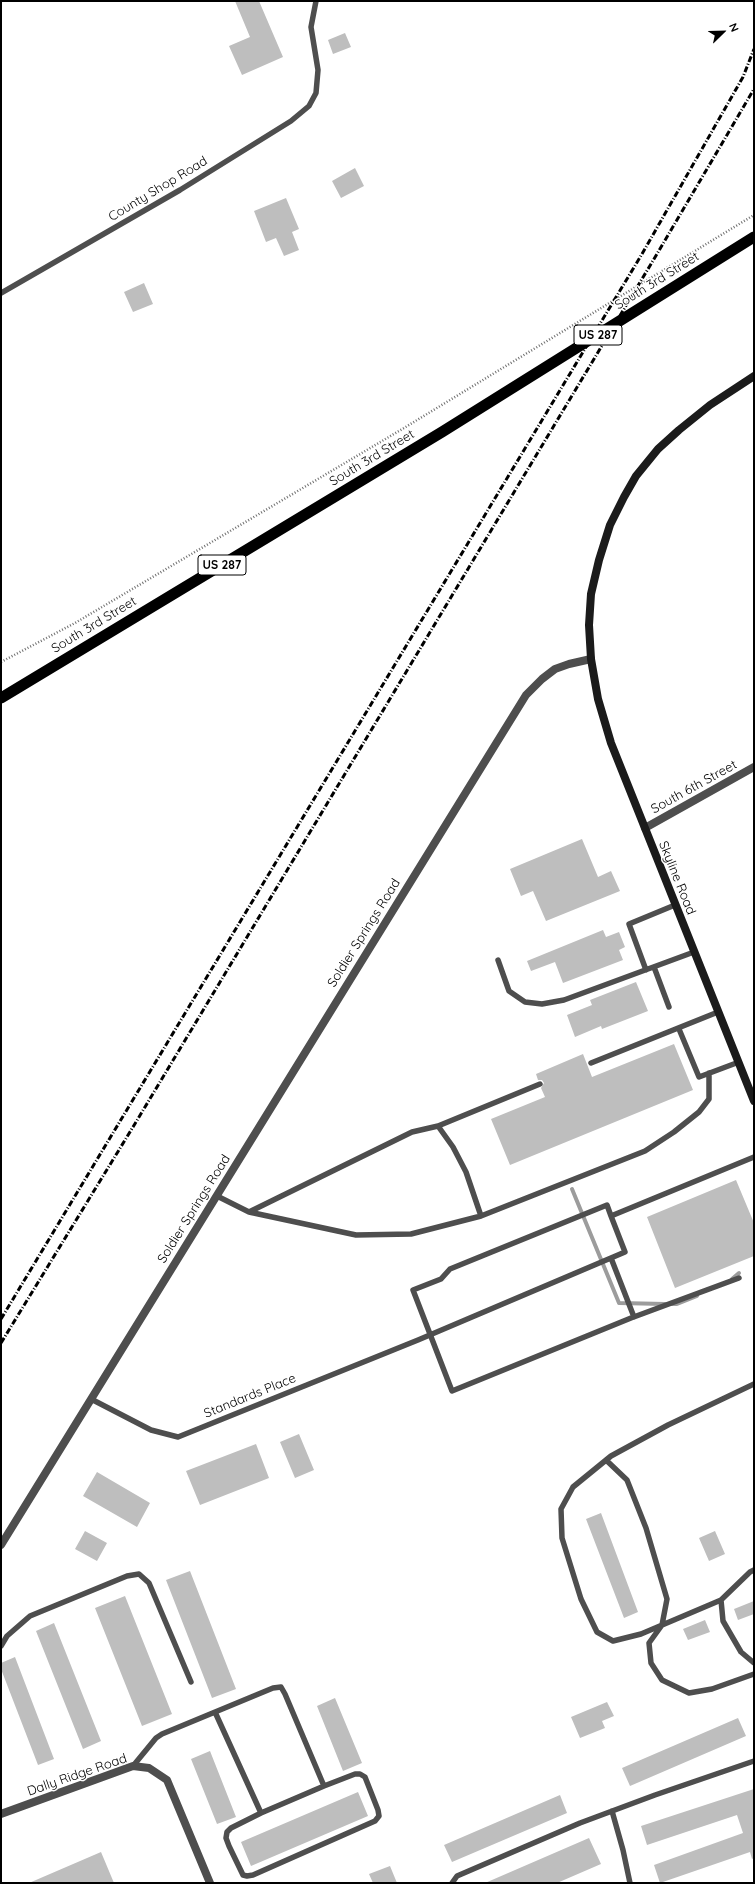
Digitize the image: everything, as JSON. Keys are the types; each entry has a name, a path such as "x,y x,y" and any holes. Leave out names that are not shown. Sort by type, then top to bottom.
{"highway":[{"name":"South 3rd Street","path":"1,698 442,432 753,238"}],"main road":[{"path":"591,659 589,625 591,594 599,560 610,526 636,476 658,449 710,405 754,376"},
{"name":"Skyline Road","path":"591,659 598,699 611,743 754,1101"}],"street":[{"name":"Soldier Springs Road","path":"1,1545 526,695 542,678 555,669 591,659"},
{"name":"South 6th Street","path":"645,828 754,767"},
{"name":"Dally Ridge Road","path":"1,1814 133,1766 149,1768 168,1780 210,1883"}],"lane":[{"name":"County Shop Road","path":"1,293 173,194 292,121 309,106 316,93 318,70 311,28 316,1"},
{"path":"646,970 629,924 675,905"},
{"path":"498,960 509,991 525,1002 542,1004 564,1000 694,952"},
{"path":"654,967 669,1008"},
{"path":"591,1063 679,1029 718,1012"},
{"path":"679,1029 699,1077 738,1062"},
{"path":"217,1196 249,1212 356,1236 411,1234 481,1216 645,1151 674,1132 699,1112 709,1099 709,1073"},
{"path":"249,1212 412,1132 438,1126 540,1084"},
{"path":"438,1126 453,1147 466,1172 481,1216"},
{"path":"739,1278 634,1317 452,1391 413,1290 441,1279 450,1268 607,1205 611,1216 754,1157"},
{"name":"Standards Place","path":"91,1399 150,1430 178,1437 418,1340 625,1252 611,1216"},
{"path":"611,1258 634,1317"},
{"path":"754,1384 668,1425 606,1460 573,1487 560,1509 562,1538 580,1599 597,1632 613,1641 641,1634 721,1600 750,1572 754,1570"},
{"path":"606,1460 627,1480 646,1528 667,1599 662,1625 649,1643 651,1663 662,1680 689,1693 712,1689 754,1674"},
{"path":"1,1646 8,1636 30,1616 127,1576 139,1574 148,1583 191,1682"},
{"path":"721,1600 723,1621 741,1652 754,1662"},
{"path":"133,1766 156,1738 162,1734 273,1688 281,1687 324,1786"},
{"path":"215,1712 261,1813"},
{"path":"452,1883 457,1876 612,1811 754,1761"},
{"path":"355,1774 365,1777 378,1810 379,1816 376,1822 253,1875 243,1875 226,1838 227,1832 231,1828 261,1813 324,1786 355,1774"},
{"path":"612,1811 623,1850 630,1883"}],"path":[{"path":"1,662 75,622 404,428 754,214"}],"building":[{"path":"235,1 259,1 283,57 242,75 229,46 250,37"},
{"path":"345,33 351,47 333,54 328,40"},
{"path":"355,168 364,186 341,198 332,181"},
{"path":"286,198 299,229 292,232 299,250 284,256 276,238 266,242 254,211"},
{"path":"144,283 153,304 133,312 124,292"},
{"path":"582,839 598,877 611,871 620,891 546,921 533,891 521,896 510,869"},
{"path":"603,930 606,937 619,932 625,947 619,950 623,960 563,983 555,962 531,971 527,961"},
{"path":"636,982 648,1011 602,1029 601,1026 575,1037 567,1015 592,1005 590,1000"},
{"path":"674,1044 693,1090 510,1165 491,1119 545,1097 541,1088 544,1083 542,1080 538,1080 536,1074 583,1054 592,1077"},
{"path":"736,1180 754,1223 754,1256 675,1288 647,1217"},
{"path":"299,1434 314,1470 295,1478 280,1442"},
{"path":"256,1444 269,1478 200,1505 186,1471"},
{"path":"97,1472 150,1503 137,1527 83,1496"},
{"path":"601,1513 638,1612 624,1618 586,1519"},
{"path":"85,1531 107,1543 97,1561 75,1549"},
{"path":"715,1531 725,1554 709,1561 699,1538"},
{"path":"190,1571 236,1689 212,1698 166,1580"},
{"path":"125,1596 172,1714 142,1726 95,1608"},
{"path":"754,1601 754,1614 738,1620 734,1609"},
{"path":"705,1620 710,1632 688,1640 683,1629"},
{"path":"54,1623 101,1741 83,1749 36,1631"},
{"path":"15,1657 54,1759 38,1765 1,1669 1,1663"},
{"path":"335,1698 362,1763 343,1771 317,1706"},
{"path":"607,1702 614,1716 602,1721 605,1728 580,1738 571,1717"},
{"path":"738,1718 746,1736 630,1786 622,1768"},
{"path":"210,1751 236,1817 217,1824 191,1759"},
{"path":"754,1789 754,1858 752,1859 750,1852 660,1883 654,1865 743,1833 737,1815 647,1845 641,1826"},
{"path":"358,1792 368,1816 251,1866 241,1842"},
{"path":"560,1795 567,1813 452,1862 444,1845"},
{"path":"589,1838 601,1864 557,1883 485,1883"},
{"path":"101,1852 114,1883 29,1883"},
{"path":"390,1866 397,1883 373,1883 369,1874"}],"waterway":[{"path":"572,1189 619,1303 665,1304"},
{"path":"732,1279 739,1273"},
{"path":"672,1304 677,1304 697,1296"}],"railway":[{"path":"1,1319 642,254 743,77 754,49"},
{"path":"1,1343 133,1127 654,259 754,89"}]}
